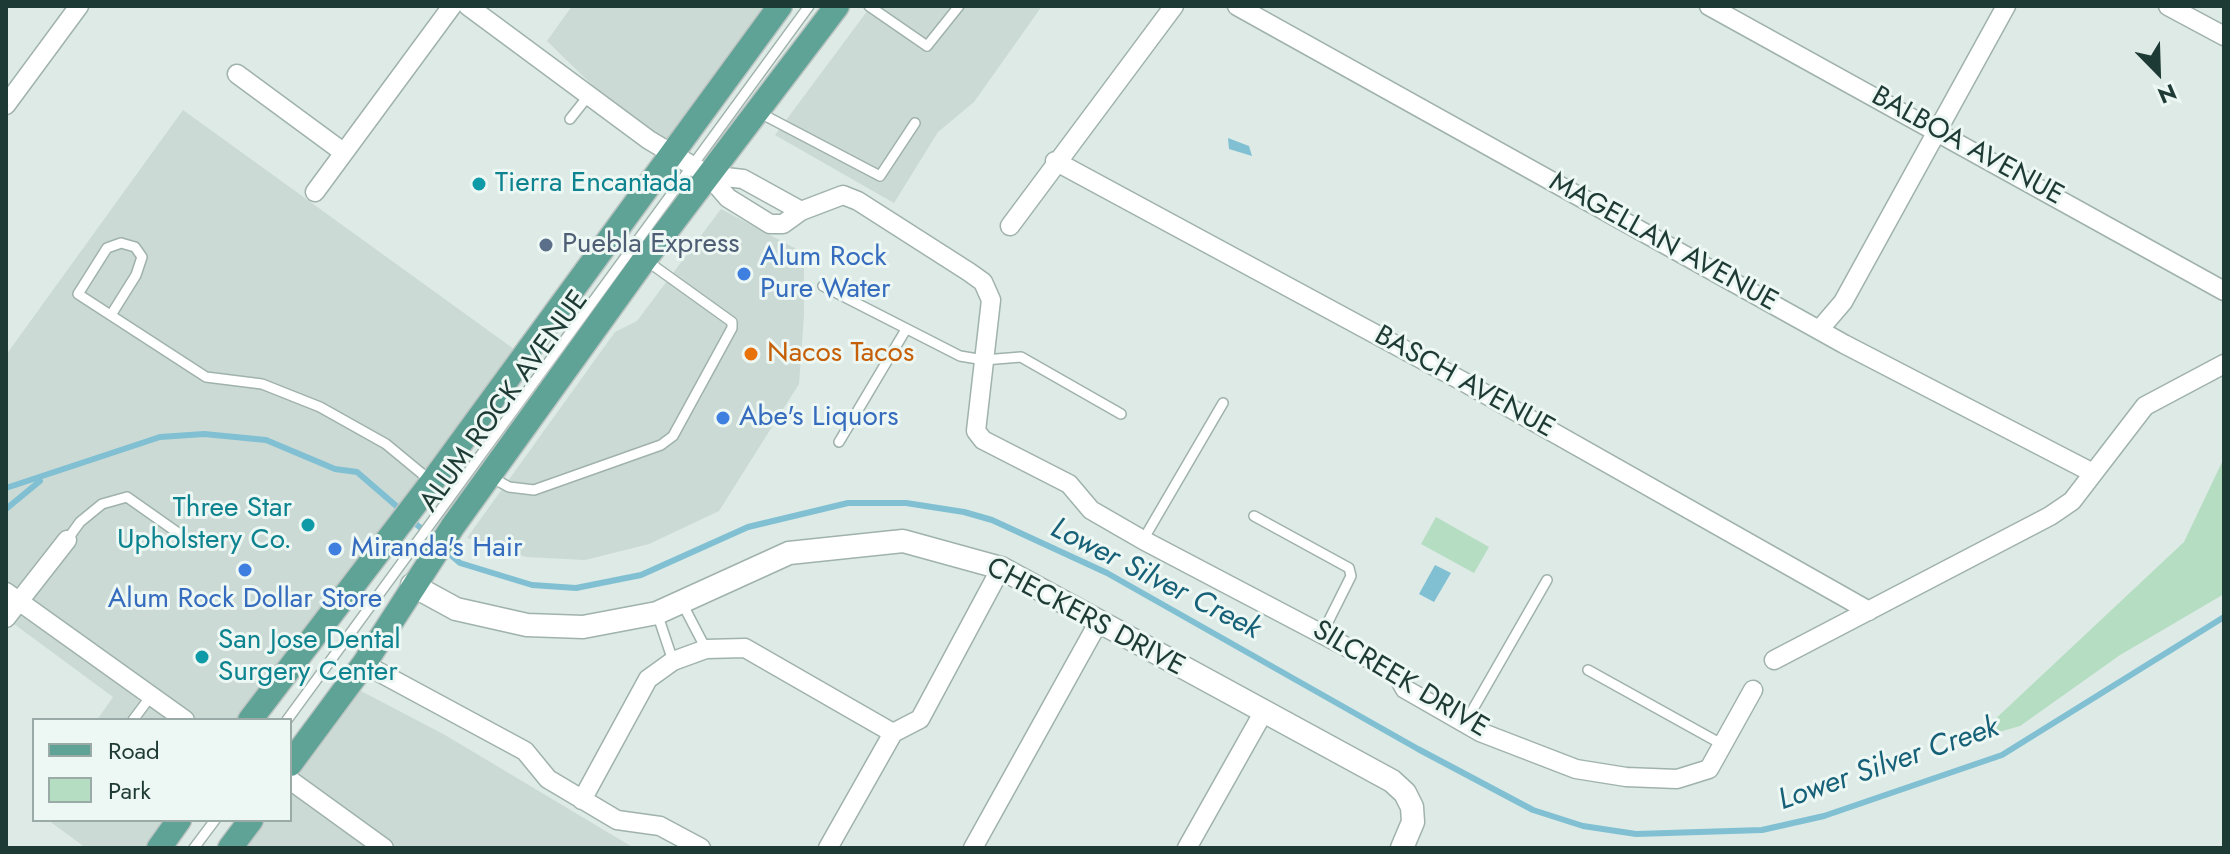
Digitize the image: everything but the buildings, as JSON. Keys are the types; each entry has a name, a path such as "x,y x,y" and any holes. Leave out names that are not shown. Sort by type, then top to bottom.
{"main road":[{"name":"ALUM ROCK AVENUE","path":"292,761 364,664 406,562 435,514 489,476 645,259 690,165 780,6"},
{"name":"ALUM ROCK AVENUE","path":"252,718 406,562 435,514 432,482 690,165 757,111 837,6"},
{"path":"159,848 178,822"},
{"path":"230,848 250,822"}],"street":[{"path":"9,94 79,6"},
{"path":"315,192 452,6"},
{"path":"468,6 690,165 743,179 801,211"},
{"path":"1010,226 1055,161 1174,6"},
{"name":"MAGELLAN AVENUE","path":"1237,6 1819,330 2093,473"},
{"name":"BALBOA AVENUE","path":"1709,6 2224,291"},
{"path":"1819,330 1843,302 2006,6"},
{"path":"2168,6 2224,36"},
{"path":"237,74 343,152"},
{"name":"BASCH AVENUE","path":"1055,161 1464,382 1869,611"},
{"name":"SILCREEK DRIVE","path":"690,165 728,198 770,224 783,224 801,211 843,195 858,201 983,282 991,300 976,431 983,440 1069,484 1091,510 1143,540 1396,673 1405,689 1465,723 1576,769 1626,777 1677,779 1697,776 1709,769 1725,746 1753,690"},
{"path":"1774,660 2050,516 2072,501 2145,406 2224,364"},
{"path":"6,618 12,597 67,540"},
{"name":"CHECKERS DRIVE","path":"406,562 456,609 527,625 583,627 657,613 789,553 903,541 1001,568 1392,781 1405,793 1412,807 1413,822 1402,848"},
{"path":"828,848 893,733 920,719 1001,568"},
{"path":"12,597 182,718"},
{"path":"973,848 1098,623"},
{"path":"582,800 648,679 673,661 706,649 745,648 893,733"},
{"path":"364,664 525,751 548,779 617,820 660,826 701,848"},
{"path":"1187,848 1263,713"},
{"path":"292,781 384,848"}],"lane":[{"name":"ALUM ROCK AVENUE","path":"435,514 809,6"},
{"path":"869,6 927,46 959,6"},
{"path":"570,119 589,95"},
{"path":"757,111 880,176 915,123"},
{"path":"111,315 136,275 142,257 135,247 121,243 107,248 78,294 206,377 262,384 320,407 386,444 432,482"},
{"path":"489,476 509,487 534,490 661,445 673,436 732,328 732,322 645,259"},
{"path":"823,286 905,331 960,356 984,360 1021,357 1121,414"},
{"path":"839,442 905,331"},
{"path":"1143,540 1223,403"},
{"path":"67,540 80,522 102,504 127,497 181,535"},
{"path":"1254,516 1349,568 1351,576 1323,632"},
{"name":"ALUM ROCK AVENUE","path":"289,718 406,562"},
{"path":"1465,723 1547,580"},
{"path":"682,603 706,649"},
{"path":"657,613 673,661"},
{"path":"1588,670 1725,746"},
{"path":"134,718 151,696"},
{"path":"194,848 214,822"}],"shaded area":[{"path":"572,6 776,6 664,155 547,41"},
{"path":"871,6 1042,6 974,102 938,132 894,203 775,135"},
{"path":"183,110 518,352 244,718 98,718 113,697 6,618 6,355"},
{"path":"721,209 804,253 804,315 799,384 719,511 649,544 585,560 526,557 467,538 615,332 637,321"},
{"path":"359,690 445,735 634,848 242,848 262,822 292,822 292,780"},
{"path":"51,822 166,822 147,848 86,848"}],"green space":[{"path":"2224,458 2224,594 2120,655 2020,726 1974,739 2184,542"},
{"path":"1436,517 1489,547 1474,573 1421,544"}],"water":[{"path":"1228,138 1249,146 1252,156 1229,149"},
{"path":"1435,565 1451,573 1434,602 1419,594"}],"waterway":[{"name":"Lower Silver Creek","path":"6,488 160,437 204,434 266,440 335,469 357,472 401,510"},
{"name":"Lower Silver Creek","path":"6,509 40,481"},
{"name":"Lower Silver Creek","path":"445,550 460,563 532,585 576,588 641,575 748,527 848,503 906,503 964,512 992,520 1107,573 1418,749 1533,810 1583,826 1636,834 1762,830 1824,816 2002,755 2224,617"},
{"name":"Lower Silver Creek","path":"409,518 437,542"}],"place":[{"name":"Tierra Encantada","path":"479,184"},
{"name":"Puebla Express","path":"546,245"},
{"name":"Alum Rock Pure Water","path":"744,274"},
{"name":"Nacos Tacos","path":"751,354"},
{"name":"Abe's Liquors","path":"723,418"},
{"name":"Three Star Upholstery Co.","path":"308,525"},
{"name":"Miranda's Hair","path":"335,549"},
{"name":"Alum Rock Dollar Store","path":"245,570"},
{"name":"San Jose Dental Surgery Center","path":"202,657"}]}
